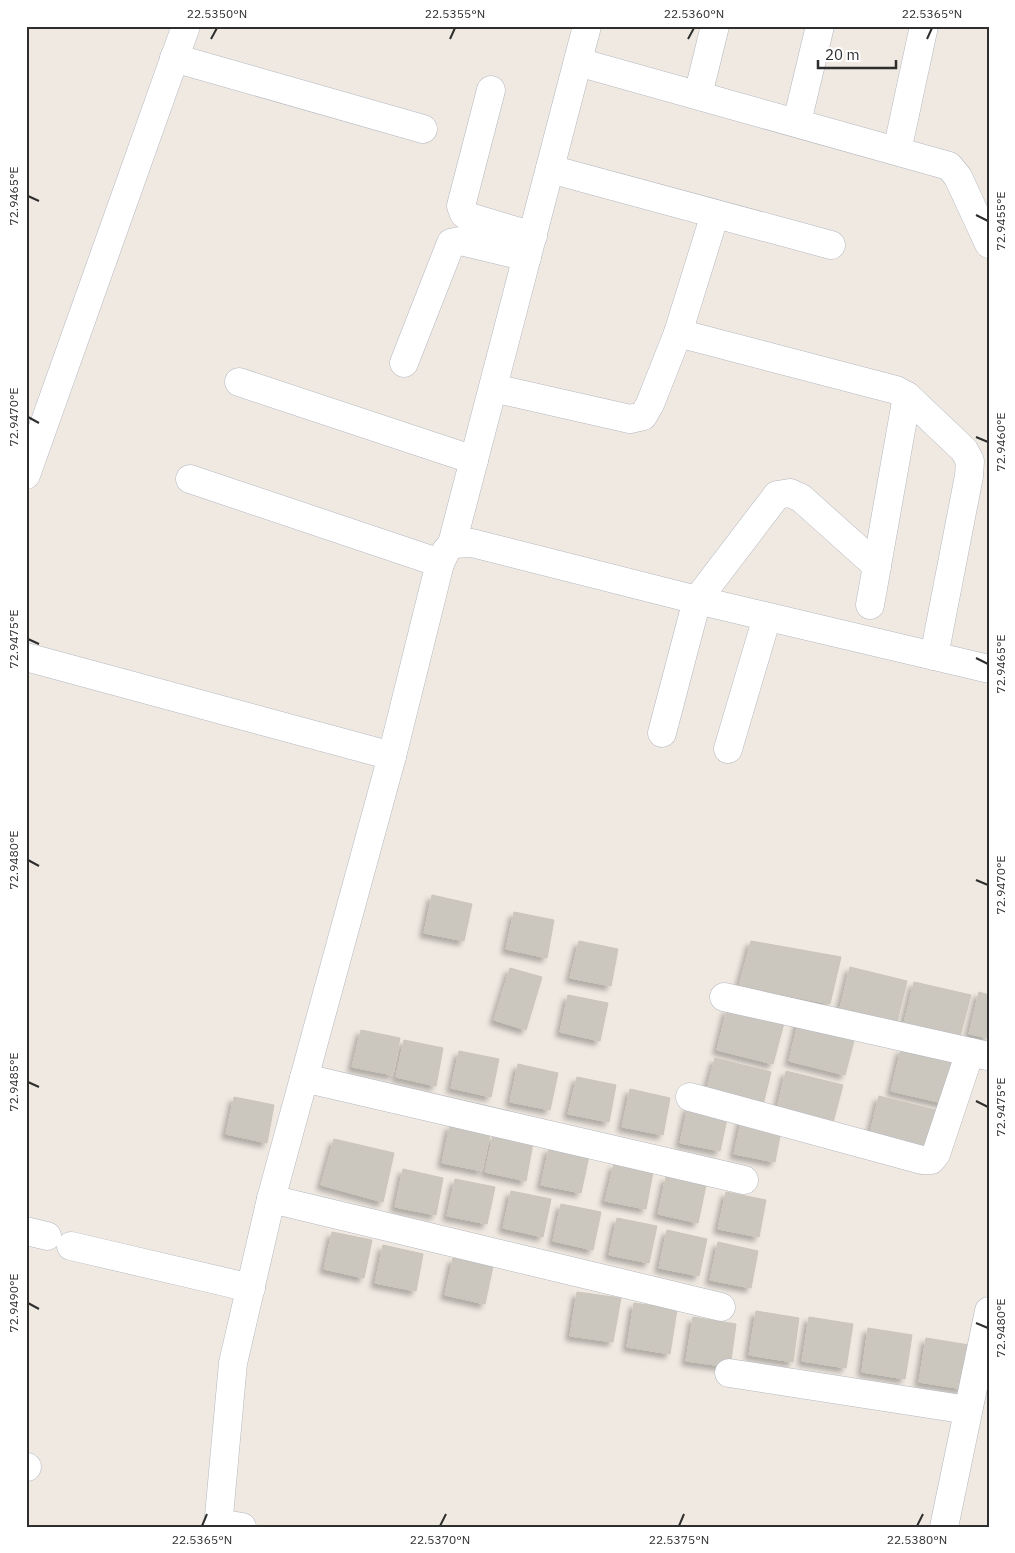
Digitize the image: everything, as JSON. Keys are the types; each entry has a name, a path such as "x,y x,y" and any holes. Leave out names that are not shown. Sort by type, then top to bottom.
{"street":[{"path":"26,475 186,26"},
{"path":"226,1525 233,1364 271,1199 446,554 474,460 587,26"},
{"path":"698,96 715,26"},
{"path":"797,122 820,26"},
{"path":"897,151 924,26"},
{"path":"174,58 423,129"},
{"path":"578,62 950,166 958,177 989,244"},
{"path":"492,90 461,206 464,214 469,217 530,247"},
{"path":"550,169 831,245"},
{"path":"493,388 630,418 642,416 650,404 678,333 715,214"},
{"path":"404,363 451,243 460,241 530,247"},
{"path":"678,333 896,390 907,396 964,450 970,461 967,486 934,656"},
{"path":"239,382 474,460"},
{"path":"870,606 907,396"},
{"path":"190,479 446,554 472,543 697,600 989,669"},
{"path":"662,733 697,600 777,495 790,493 802,498 877,566"},
{"path":"728,749 767,617"},
{"path":"26,657 392,756"},
{"path":"690,1097 922,1160 931,1160 936,1154 979,1054 724,997"},
{"path":"304,1078 744,1180"},
{"path":"271,1199 721,1307"},
{"path":"48,1238 251,1288"},
{"path":"944,1527 989,1311"},
{"path":"729,1373 968,1410"}],"building":[{"path":"432,895 472,904 464,941 424,933"},
{"path":"514,912 554,920 547,958 506,949"},
{"path":"579,941 618,949 611,986 570,978"},
{"path":"751,941 841,957 830,1004 739,986"},
{"path":"850,967 907,981 897,1022 840,1008"},
{"path":"510,968 542,977 526,1030 494,1020"},
{"path":"914,982 971,995 960,1036 904,1023"},
{"path":"979,992 989,995 989,1038 969,1034"},
{"path":"568,995 608,1003 600,1041 560,1032"},
{"path":"727,1009 784,1023 773,1064 717,1050"},
{"path":"799,1019 856,1033 845,1075 789,1061"},
{"path":"361,1030 400,1038 393,1075 352,1067"},
{"path":"404,1040 443,1048 436,1086 396,1077"},
{"path":"901,1049 957,1063 947,1104 891,1091"},
{"path":"459,1051 499,1059 491,1097 451,1088"},
{"path":"715,1058 771,1072 761,1113 704,1099"},
{"path":"518,1064 558,1073 550,1110 510,1102"},
{"path":"786,1071 843,1085 832,1126 776,1112"},
{"path":"577,1077 616,1085 609,1122 568,1114"},
{"path":"630,1089 670,1098 663,1135 622,1127"},
{"path":"879,1096 936,1110 925,1151 869,1137"},
{"path":"234,1097 274,1105 267,1143 226,1134"},
{"path":"688,1106 728,1114 720,1151 680,1143"},
{"path":"742,1117 782,1125 775,1162 734,1154"},
{"path":"450,1125 490,1134 482,1171 442,1163"},
{"path":"493,1135 533,1143 526,1181 485,1172"},
{"path":"334,1139 394,1153 383,1202 321,1185"},
{"path":"549,1148 589,1156 581,1193 541,1185"},
{"path":"614,1164 653,1172 646,1209 605,1201"},
{"path":"403,1169 443,1178 436,1215 395,1207"},
{"path":"666,1177 706,1185 698,1223 658,1214"},
{"path":"455,1179 495,1187 487,1224 447,1216"},
{"path":"511,1191 551,1199 543,1237 503,1228"},
{"path":"726,1192 766,1200 759,1237 718,1229"},
{"path":"561,1204 601,1212 593,1250 553,1241"},
{"path":"617,1218 657,1226 649,1263 609,1255"},
{"path":"667,1230 707,1239 699,1276 659,1268"},
{"path":"332,1232 372,1240 364,1278 324,1269"},
{"path":"718,1242 758,1251 751,1288 710,1280"},
{"path":"383,1245 423,1254 416,1291 375,1283"},
{"path":"453,1258 493,1266 485,1304 445,1295"},
{"path":"577,1292 621,1298 613,1342 570,1336"},
{"path":"634,1303 677,1309 670,1354 627,1347"},
{"path":"756,1311 799,1318 793,1362 749,1355"},
{"path":"693,1317 736,1324 730,1367 686,1361"},
{"path":"809,1317 853,1324 846,1368 802,1361"},
{"path":"868,1328 912,1335 905,1379 862,1372"},
{"path":"926,1338 969,1345 963,1389 919,1382"}]}
